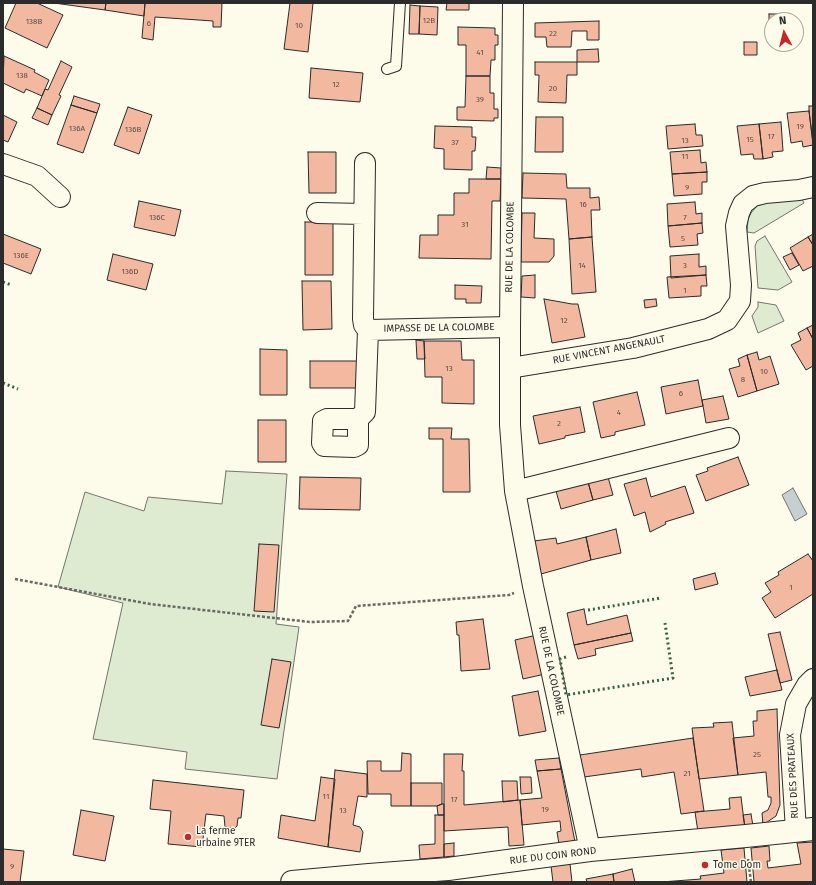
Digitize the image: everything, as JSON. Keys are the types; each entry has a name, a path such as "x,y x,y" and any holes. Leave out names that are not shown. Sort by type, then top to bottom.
{"street":[{"name":"RUE DE LA COLOMBE","path":"513,3 510,425 515,491 533,586 590,850"},
{"name":"IMPASSE DE LA COLOMBE","path":"358,419 365,412 368,330 364,325 363,320 365,162"},
{"path":"3,164 37,176 60,197"},
{"name":"RUE VINCENT ANGENAULT","path":"510,368 633,348 708,329 727,320 740,301 741,285 736,226 738,213 743,204 753,196 765,193 799,190 813,186"},
{"path":"317,214 364,214"},
{"name":"IMPASSE DE LA COLOMBE","path":"368,330 510,327"},
{"path":"515,491 728,438"},
{"name":"RUE DES PRATEAUX","path":"804,830 790,735 796,704 807,685 813,679"},
{"name":"RUE DU COIN ROND","path":"292,882 369,874 448,869 590,850 804,830"}],"lane":[{"path":"387,69 396,66 400,3"}],"path":[{"path":"15,579 150,604 310,622 348,621 356,606 509,595 533,586"},
{"path":"748,853 751,882"}],"green space":[{"path":"802,199 804,203 754,233 747,232 748,220 751,213 757,206 768,202"},
{"path":"765,236 792,282 778,290 758,288 755,246 757,241"},
{"path":"758,302 776,305 784,321 758,333 752,316 758,307"},
{"path":"226,471 287,474 276,624 299,627 277,779 185,769 187,752 93,739 123,603 58,587 85,492 144,511 148,497 222,504"}],"shaded area":[{"path":"793,488 807,514 795,521 782,495"}],"building":[{"path":"16,3 37,3 63,15 47,48 5,28"},
{"path":"54,3 106,3 105,10"},
{"path":"106,3 145,3 144,16 105,10"},
{"path":"145,3 222,3 221,27 213,27 213,21 155,17 153,40 142,38"},
{"path":"290,3 313,3 308,52 284,49"},
{"path":"447,3 469,3 469,10 446,10"},
{"path":"410,5 420,6 419,34 409,34"},
{"path":"420,6 438,7 437,35 419,34"},
{"path":"599,21 599,40 587,40 587,31 572,31 571,47 547,47 546,37 535,37 535,23"},
{"path":"458,27 495,28 495,35 498,35 498,45 495,45 495,60 491,60 490,76 466,76 466,45 458,45"},
{"path":"744,42 757,42 757,55 744,55"},
{"path":"598,49 599,62 577,62 577,50"},
{"path":"4,56 35,70 34,72 49,80 42,96 26,89 24,93 3,83"},
{"path":"61,61 72,67 59,95 61,96 52,115 37,108 45,89 48,90"},
{"path":"535,62 577,62 577,75 567,75 566,103 538,102 539,75 535,75"},
{"path":"311,68 363,73 360,102 309,98"},
{"path":"466,76 490,76 490,93 494,93 494,109 498,109 498,118 494,118 494,121 457,120 457,107 465,107"},
{"path":"74,96 100,104 97,113 71,105"},
{"path":"71,105 97,113 83,153 57,144"},
{"path":"809,106 813,106 813,142 809,111"},
{"path":"128,107 152,115 139,154 114,145"},
{"path":"37,108 52,115 48,125 32,118"},
{"path":"809,111 813,145 803,147 802,141 791,143 787,113"},
{"path":"3,115 17,122 8,142 3,140"},
{"path":"536,117 563,117 563,152 535,152"},
{"path":"781,122 783,151 772,152 773,157 763,159 759,124"},
{"path":"695,124 696,135 702,135 703,146 668,149 666,126"},
{"path":"759,124 763,159 754,159 753,154 741,155 737,126"},
{"path":"435,126 472,127 472,137 476,137 475,151 472,151 472,170 444,169 444,149 434,148"},
{"path":"700,150 701,163 706,162 707,172 672,174 670,152"},
{"path":"308,152 336,152 336,193 309,193"},
{"path":"487,167 501,168 501,179 486,179"},
{"path":"707,172 707,182 702,182 702,194 674,196 672,174"},
{"path":"523,173 566,174 567,188 590,188 590,198 599,197 600,210 591,210 592,237 569,239 566,199 522,198"},
{"path":"469,179 501,179 500,201 492,201 491,259 419,258 420,235 438,235 438,215 454,215 454,193 469,193"},
{"path":"139,201 181,210 175,236 134,227"},
{"path":"695,202 696,214 702,213 702,223 668,226 667,204"},
{"path":"522,213 535,213 534,238 554,239 554,256 549,262 521,262"},
{"path":"305,222 333,222 333,275 305,275"},
{"path":"702,223 703,233 697,234 698,245 670,247 668,226"},
{"path":"3,234 41,249 31,274 3,263"},
{"path":"813,234 813,245 808,237"},
{"path":"592,237 596,292 572,294 569,239"},
{"path":"808,237 813,245 813,266 803,271 790,248"},
{"path":"792,253 799,265 790,270 783,257"},
{"path":"113,254 153,264 146,290 107,280"},
{"path":"699,254 699,267 706,266 706,275 671,278 670,256"},
{"path":"535,275 535,298 521,297 522,276"},
{"path":"706,275 707,286 701,286 701,296 669,298 667,277"},
{"path":"302,281 331,281 332,329 303,330"},
{"path":"455,285 482,286 481,303 466,303 466,299 455,299"},
{"path":"544,299 578,304 585,337 552,343"},
{"path":"656,299 657,306 645,308 644,300"},
{"path":"813,325 813,339 807,328"},
{"path":"807,328 813,339 813,366 806,370 791,345 801,340 798,333"},
{"path":"416,340 424,341 425,359 417,359"},
{"path":"424,341 461,341 462,360 474,360 474,404 442,403 442,377 425,377"},
{"path":"260,349 287,350 287,395 260,395"},
{"path":"757,352 759,360 770,356 779,384 757,391 747,355"},
{"path":"747,355 757,391 738,397 729,369 740,366 738,359"},
{"path":"310,361 357,361 356,388 310,388"},
{"path":"698,380 703,406 666,414 661,387"},
{"path":"637,392 645,425 615,432 615,435 601,438 593,402"},
{"path":"723,396 729,419 706,423 702,400"},
{"path":"580,407 585,432 539,444 533,416"},
{"path":"258,420 286,420 286,462 258,462"},
{"path":"429,428 452,428 451,439 469,439 470,492 443,492 443,439 429,439"},
{"path":"738,457 749,485 706,501 696,475 708,471 707,468"},
{"path":"300,477 361,478 360,510 299,509"},
{"path":"608,477 613,495 593,500 588,482"},
{"path":"646,478 651,497 685,486 694,513 665,522 666,524 650,532 645,512 634,516 624,484"},
{"path":"588,482 593,500 561,509 556,491"},
{"path":"616,529 621,553 591,560 586,537"},
{"path":"586,537 591,560 541,574 534,541 556,538 557,544"},
{"path":"259,544 279,545 274,612 254,611"},
{"path":"808,554 813,561 813,594 775,618 762,598 771,592 765,583 779,575 778,572"},
{"path":"715,573 718,584 695,590 693,579"},
{"path":"584,609 587,625 627,615 631,633 574,645 567,613"},
{"path":"483,619 490,669 461,671 459,635 457,635 456,622"},
{"path":"780,632 792,680 780,683 768,634"},
{"path":"631,633 633,641 595,649 596,655 578,659 574,645"},
{"path":"537,635 545,674 523,679 515,640"},
{"path":"272,659 291,662 279,728 261,725"},
{"path":"777,670 782,690 750,696 745,677"},
{"path":"538,691 546,731 519,736 512,696"},
{"path":"777,709 780,805 776,816 763,825 762,813 768,810 771,803 771,797 768,797 766,772 738,775 733,738 754,736 753,721 757,721 757,711"},
{"path":"732,722 738,775 699,779 692,728 714,727 713,723"},
{"path":"693,738 704,811 681,814 674,772 642,777 641,769 584,777 580,755"},
{"path":"402,753 411,754 411,806 391,806 391,794 368,794 367,761 381,761 381,771 401,771"},
{"path":"444,754 463,754 462,771 464,771 464,805 520,800 524,845 509,846 508,827 444,831"},
{"path":"559,758 561,769 537,771 535,760"},
{"path":"561,769 575,842 559,844 557,832 561,831 560,821 522,825 520,800 542,798 537,771"},
{"path":"335,770 367,774 367,797 358,796 353,825 360,827 363,832 360,852 328,847"},
{"path":"321,777 335,779 328,847 278,838 281,815 315,821"},
{"path":"520,777 531,777 532,793 521,794"},
{"path":"153,780 244,790 241,818 238,818 237,826 235,828 225,827 224,816 206,814 202,847 168,844 171,811 150,809"},
{"path":"502,781 517,781 518,800 503,802"},
{"path":"411,783 442,783 442,804 437,806 411,806"},
{"path":"741,797 745,828 698,832 695,812 730,809 729,798"},
{"path":"444,804 444,815 438,815 437,806"},
{"path":"81,810 114,816 105,861 73,855"},
{"path":"751,814 753,826 745,828 743,815"},
{"path":"435,815 444,815 444,857 420,859 419,845 435,844"},
{"path":"813,842 813,882 754,882 751,848 769,846 770,861 767,861 768,868 801,864 797,843"},
{"path":"454,843 454,856 444,857 444,844"},
{"path":"744,848 747,882 661,882 701,879 700,876 724,873 721,850"},
{"path":"3,849 24,851 20,882 3,882"},
{"path":"570,864 572,882 553,882 551,866"},
{"path":"632,869 635,882 614,882 613,874"},
{"path":"613,874 614,882 587,882 586,879"}],"hedge":[{"path":"3,282 11,285"},
{"path":"3,383 18,389"},
{"path":"588,610 661,598"},
{"path":"566,657 560,659 566,695 673,678 665,623"}],"place":[{"name":"La ferme urbaine 9TER","path":"188,837"},
{"name":"Tome Dom","path":"705,865"}]}
